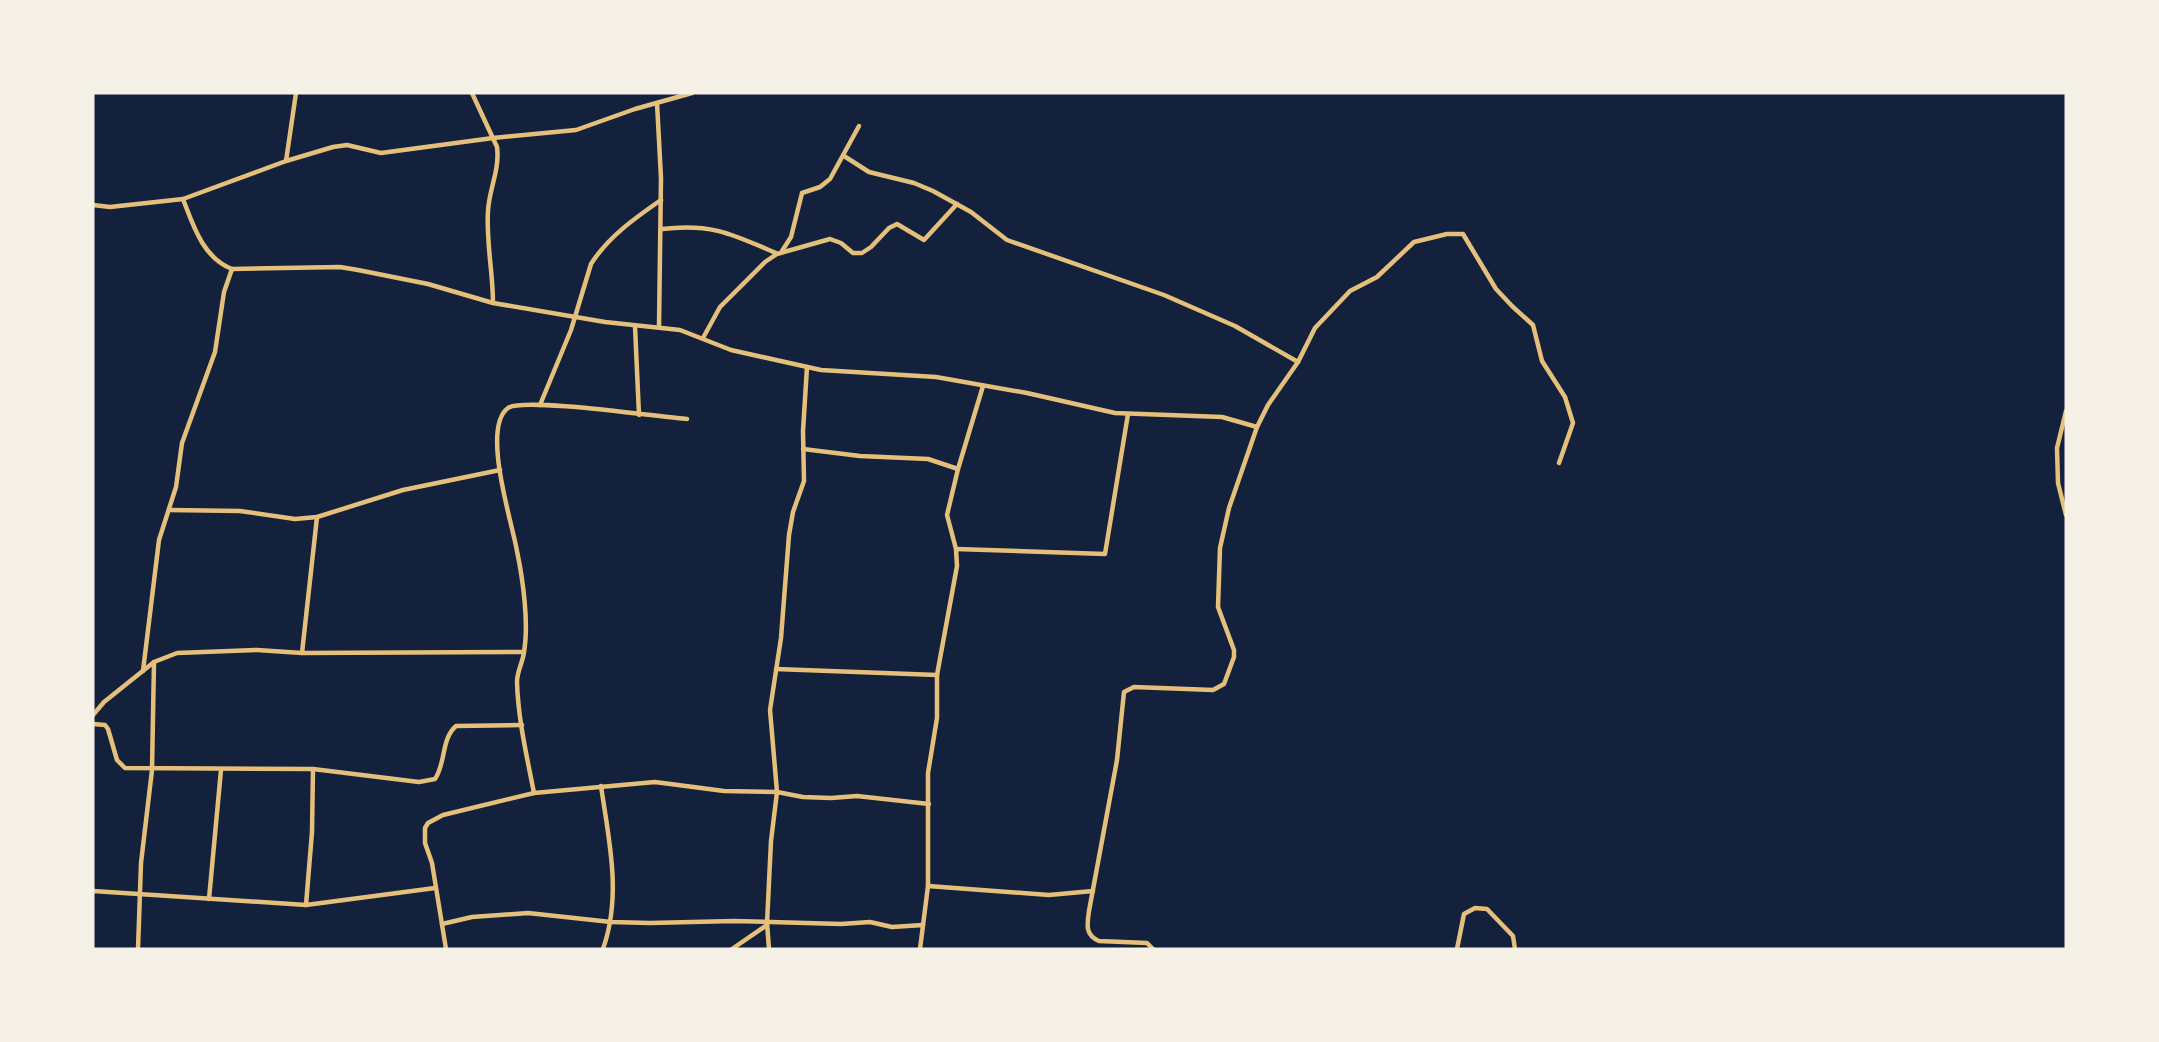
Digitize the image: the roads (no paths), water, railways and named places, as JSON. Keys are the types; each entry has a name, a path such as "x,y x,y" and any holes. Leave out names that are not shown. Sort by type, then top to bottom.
{"street":[{"path":"286,161 296,93"},
{"path":"472,93 497,147 497,168 489,198 488,219 493,303"},
{"path":"93,205 110,207 183,198 333,147 347,145 381,153 576,130 692,93"},
{"path":"657,103 662,229 659,327"},
{"path":"779,253 791,237 802,193 824,184 836,172 859,126"},
{"path":"844,156 869,172 914,183 957,204 1007,240 1164,295 1235,326 1298,362"},
{"path":"183,198 209,254 232,269 349,268 428,284 493,303 635,326 659,327 703,338 731,350 807,367 848,373 936,377 1128,414 1222,416 1257,427"},
{"path":"540,405 576,316 587,274 597,254 625,226 661,200"},
{"path":"703,338 720,307 765,262 779,253 830,239 841,243 853,253 863,253 889,228 897,224 926,239 957,204"},
{"path":"662,229 695,226 719,230 779,253"},
{"path":"1153,949 1147,943 1099,941 1092,938 1087,931 1117,760 1124,692 1134,687 1218,688 1224,684 1234,650 1218,607 1220,548 1229,508 1257,427 1298,362 1315,328 1350,291 1377,276 1407,247 1447,234 1463,234 1496,289 1533,325 1542,361 1565,397 1573,422 1559,463"},
{"path":"143,671 159,540 176,487 182,443 215,352 224,292 232,269"},
{"path":"635,326 639,415"},
{"path":"769,949 767,924 771,841 777,792 770,727 771,702 791,521 804,481 807,367"},
{"path":"920,949 928,887 928,773 937,718 937,676 956,582 956,550 947,520 958,469 984,386"},
{"path":"534,793 517,684 524,652 525,618 518,553 500,470 496,429 500,416 514,405 540,405 687,419"},
{"path":"2066,411 2057,449 2057,474 2066,515"},
{"path":"956,550 1105,555 1128,414"},
{"path":"803,449 860,456 928,459 958,469"},
{"path":"169,510 240,511 295,519 317,517 403,490 500,470"},
{"path":"302,653 317,517"},
{"path":"93,715 104,702 154,662 177,653 257,650 302,653 524,652"},
{"path":"138,949 139,895 152,770 154,662"},
{"path":"776,669 937,676"},
{"path":"93,724 105,725 108,729 120,765 125,768 313,769 386,779 428,781 435,779 440,772 450,731 456,726 522,725"},
{"path":"306,905 312,832 313,769"},
{"path":"209,899 221,770"},
{"path":"446,949 432,863 425,843 425,828 428,823 443,815 534,793 655,782 724,790 777,792 803,797 831,799 857,796 929,804"},
{"path":"601,786 614,895 611,922 603,949"},
{"path":"928,887 1049,895 1093,891"},
{"path":"93,891 306,905 435,888"},
{"path":"1457,949 1464,914 1475,908 1487,909 1511,932 1515,949"},
{"path":"442,924 504,913 562,915 611,922 870,922 892,927 923,925"},
{"path":"732,949 767,924"}]}
